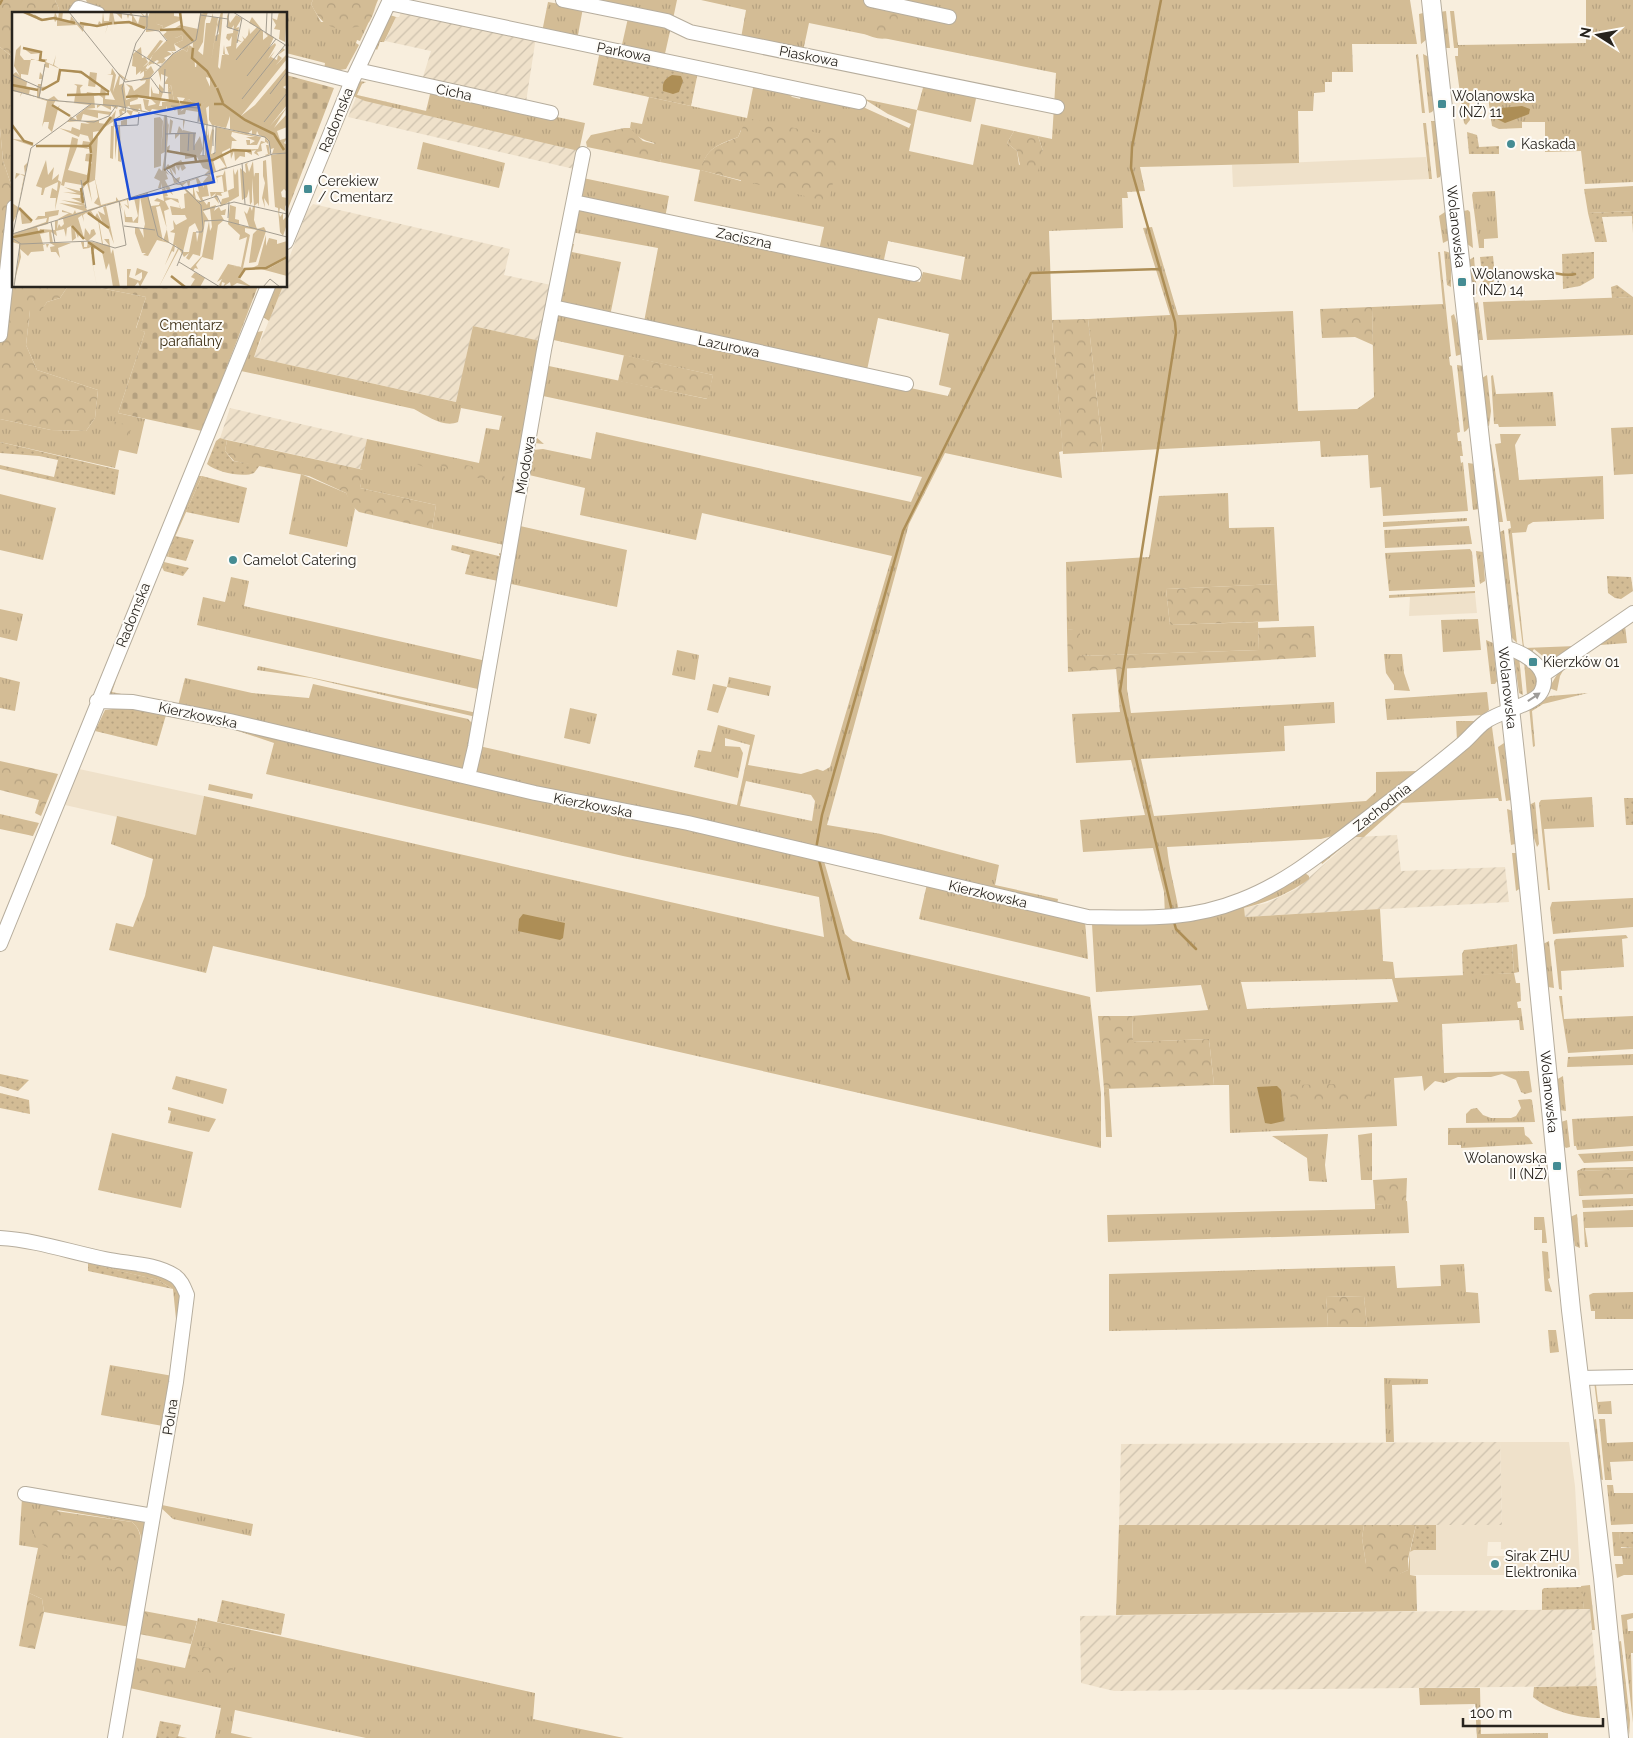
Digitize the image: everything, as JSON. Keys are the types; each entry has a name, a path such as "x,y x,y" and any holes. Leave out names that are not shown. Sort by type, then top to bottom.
{"main road":[{"name":"Wolanowska","path":"1431,0 1510,709 1579,1378 1604,1578 1619,1738"}],"street":[{"name":"Piaskowa","path":"563,0 667,21 690,32 1057,107"},
{"path":"871,0 949,17"},
{"name":"Radomska","path":"288,237 354,76 389,1"},
{"name":"Parkowa","path":"389,1 859,102"},
{"name":"Cicha","path":"288,64 552,113"},
{"name":"Miodowa","path":"468,777 475,747 553,308 583,154"},
{"name":"Zaciszna","path":"574,202 914,274"},
{"path":"0,335 12,225"},
{"name":"Radomska","path":"0,944 97,701 267,288"},
{"name":"Lazurowa","path":"553,308 906,384"},
{"path":"1503,647 1524,654 1537,666 1543,675 1633,613"},
{"name":"Zachodnia","path":"1088,917 1156,919 1180,917 1240,901 1271,886 1306,864 1425,773 1465,741 1484,722 1537,696 1543,687 1543,675"},
{"name":"Kierzkowska","path":"97,701 132,702 164,707 598,807 688,823 1088,917"},
{"name":"Polna","path":"0,1238 47,1244 103,1259 157,1268 177,1278 183,1285 187,1295 153,1516 115,1738"},
{"path":"1579,1378 1633,1378"},
{"path":"25,1494 153,1516"}],"shaded area":[{"path":"403,8 536,37 526,102 422,80 431,51 385,41 396,17 399,17"},
{"path":"672,75 681,76 683,81 679,92 673,94 663,91 664,81"},
{"path":"357,95 580,146 574,169 348,117"},
{"path":"1522,106 1530,109 1529,114 1505,123 1497,119 1501,108"},
{"path":"1426,157 1429,179 1233,187 1232,165"},
{"path":"313,204 510,249 504,275 551,285 540,341 473,326 457,402 254,357 282,288 288,288 288,261 307,211"},
{"path":"230,408 367,439 360,469 220,438"},
{"path":"1475,593 1477,613 1409,616 1410,596"},
{"path":"79,769 204,796 196,835 65,805"},
{"path":"1397,835 1401,871 1505,867 1509,902 1245,917 1243,908 1267,903 1296,889 1355,837"},
{"path":"523,914 565,923 563,938 560,940 518,931 519,919"},
{"path":"1277,1086 1281,1090 1284,1121 1271,1124 1265,1123 1257,1087"},
{"path":"1500,1442 1569,1442 1575,1486 1580,1575 1410,1575 1410,1552 1414,1550 1436,1550 1436,1525 1502,1525","holes":["1488,1542 1501,1542 1501,1549 1544,1552 1545,1559 1506,1559 1506,1556 1487,1556"]},
{"path":"1500,1442 1502,1525 1119,1525 1121,1444"},
{"path":"1590,1609 1597,1686 1114,1691 1081,1683 1080,1616"}],"green space":[{"path":"0,0 55,0 59,9 58,12 12,12 12,56 0,47"},
{"path":"55,0 78,0 79,2 72,12 58,12 59,9"},
{"path":"86,0 313,0 311,4 321,22 369,22 360,41 357,40 356,43 359,45 346,69 340,70 339,74 324,70 325,63 288,54 288,12 100,12 90,9"},
{"path":"313,0 378,0 369,22 360,26 343,29 326,24 318,16 311,4"},
{"path":"578,0 677,0 673,19"},
{"path":"701,0 1410,0 1417,44 1352,44 1353,72 1332,72 1332,82 1325,82 1325,92 1314,93 1313,111 1298,111 1299,163 1140,167 1145,191 1127,192 1128,198 1122,198 1123,228 1049,231 1052,320 1063,451 1059,452 1062,478 945,453 909,524 827,825 881,834 999,865 995,885 1058,899 1057,905 643,820 824,861 845,934 853,941 1090,997 1101,1094 1101,1148 213,946 206,973 109,950 116,923 133,927 145,896 153,859 111,844 117,816 196,835 204,796 824,937 819,897 623,856 266,774 274,743 235,730 235,727 473,771 479,746 737,805 750,745 725,738 725,746 740,747 743,753 738,778 694,767 698,750 711,752 718,725 755,735 748,765 801,774 817,769 823,771 830,767 892,556 702,513 696,540 580,515 585,488 529,475 533,450 543,449 591,459 596,432 911,502 922,477 543,396 536,437 544,444 534,443 544,365 707,399 713,375 549,339 557,313 948,396 951,388 939,385 949,334 878,318 867,370 644,322 658,248 571,232 575,207 920,282 923,272 961,280 965,257 888,241 883,264 819,250 824,227 694,201 700,170 660,162 662,155 654,143 637,136 630,128 631,122 642,124 649,97 747,118 754,83 784,89 792,97 800,99 802,94 863,107 909,128 911,124 888,114 864,99 917,110 909,151 973,165 981,124 1014,131 1007,143 1017,151 1019,165 1043,151 1038,136 1052,139 1056,73 809,23 803,51 741,38 746,10","holes":["741,130 741,181 701,170 706,156 719,145 738,137","746,781 811,795 815,801 812,821 740,806"]},
{"path":"1586,0 1633,0 1633,182 1585,184 1581,151 1545,152 1545,122 1522,122 1522,128 1499,129 1492,126 1487,90 1469,91 1470,120 1466,125 1464,123 1455,56 1458,56 1458,48 1454,48 1450,11 1454,11 1458,45 1586,43"},
{"path":"548,2 583,8 577,40 542,32"},
{"path":"880,6 898,12 897,33 885,39 863,33 873,24"},
{"path":"1446,11 1450,48 1444,48 1440,12"},
{"path":"1423,13 1427,39 1421,44 1419,14"},
{"path":"390,15 396,17 384,42 380,42 377,50 375,48"},
{"path":"628,18 671,27 664,58 621,49"},
{"path":"0,47 12,56 12,187 3,161 0,128"},
{"path":"600,51 698,72 691,106 593,85"},
{"path":"1418,54 1425,113 1422,113 1416,55"},
{"path":"1423,54 1429,57 1435,108 1429,113"},
{"path":"288,76 334,88 288,209"},
{"path":"359,81 366,82 362,84 357,95 426,111 431,90 585,123 579,151 365,101 353,96"},
{"path":"924,84 977,94 971,122 917,110"},
{"path":"747,118 842,138 829,202 700,170 710,151 738,137"},
{"path":"1431,121 1436,121 1442,172 1440,177 1437,178"},
{"path":"1423,123 1426,123 1432,179 1429,179"},
{"path":"0,128 3,161 12,187 2,277 12,276 12,288 67,288 60,298 47,302 41,311 30,310 26,345 37,370 98,390 95,418 86,431 51,430 0,419"},
{"path":"630,128 643,141 659,145 662,156 660,162 587,147 586,142 591,135"},
{"path":"1014,131 1038,136 1043,151 1038,171 1031,174 1021,170 1017,151 1007,143"},
{"path":"1467,132 1477,135 1479,147 1499,146 1499,154 1469,154"},
{"path":"423,142 505,163 499,188 417,169"},
{"path":"583,178 669,196 665,218 578,199"},
{"path":"1633,186 1633,211 1588,213 1584,189"},
{"path":"1495,191 1498,238 1484,239 1484,248 1479,248 1472,195 1473,192"},
{"path":"1468,210 1470,212 1473,248 1467,244 1464,211"},
{"path":"1633,211 1633,233 1632,216 1602,217 1607,242 1595,242 1588,213"},
{"path":"1445,212 1449,240 1443,243 1439,216"},
{"path":"1152,227 1178,315 1293,311 1298,411 1357,409 1374,397 1372,307 1443,304 1438,252 1440,252 1451,356 1449,357 1450,365 1452,366 1460,432 1457,433 1458,441 1461,441 1463,456 1460,456 1461,463 1463,462 1468,511 1383,516 1381,487 1370,488 1368,455 1321,457 1320,441 1103,452 1088,319 1170,315 1143,228"},
{"path":"568,244 574,244 572,252 621,262 610,316 560,305"},
{"path":"1444,251 1451,253 1451,287 1447,285"},
{"path":"1594,252 1594,278 1580,286 1563,289 1562,254"},
{"path":"1493,256 1494,281 1489,289 1484,292 1480,257"},
{"path":"1474,257 1477,294 1472,292 1469,260"},
{"path":"1617,285 1633,297 1612,298 1611,287"},
{"path":"67,288 100,288 146,297 136,328 145,332 118,413 145,419 137,454 119,450 115,468 0,442 0,419 51,430 86,431 95,418 98,390 37,370 26,345 30,310 41,310 47,302 60,298"},
{"name":"Cmentarz parafialny","path":"100,288 257,288 202,431 118,413 145,332 136,329 146,297"},
{"path":"275,288 282,288 269,321 263,317"},
{"path":"1633,297 1633,335 1487,340 1483,302"},
{"path":"1478,302 1483,340 1478,340 1473,304"},
{"path":"1372,307 1373,345 1355,337 1322,338 1320,309"},
{"path":"1454,314 1460,333 1462,354 1456,356 1451,316"},
{"path":"1088,319 1103,452 1063,454 1052,320"},
{"path":"473,326 540,341 504,545 432,529 436,505 360,488 363,470 360,469 367,439 479,463 486,428 499,430 502,416 461,408 458,422 441,422 414,409 241,371 257,332 263,331 254,357 456,402"},
{"path":"624,355 713,375 708,399 618,381"},
{"path":"1457,365 1464,366 1471,425 1464,432"},
{"path":"1487,375 1491,411 1489,426 1486,425 1482,378"},
{"path":"1493,375 1496,394 1553,392 1556,426 1499,427 1498,424 1494,424 1491,376"},
{"path":"112,421 132,426 128,436 117,434 104,427 106,422"},
{"path":"1633,427 1633,474 1614,475 1611,428"},
{"path":"1500,434 1521,434 1515,445 1519,480 1603,476 1604,519 1533,522 1528,525 1526,532 1512,533 1524,648 1576,646 1550,662 1534,649 1532,652 1523,648 1508,529 1511,528 1510,521 1507,521 1495,444 1501,443"},
{"path":"220,438 227,440 225,451 233,461 260,465 254,473 243,475 230,473 207,464 216,441"},
{"path":"227,440 364,470 360,488 436,505 432,529 359,512 351,505 346,493 309,476 234,461 225,451"},
{"path":"0,442 119,470 115,495 0,469 0,465 54,477 58,460 39,456 0,453"},
{"path":"1491,444 1503,522 1498,522 1488,446"},
{"path":"416,456 428,458 436,462 435,466 424,467 414,463"},
{"path":"441,460 500,472 504,474 505,479 503,481 478,478 452,472 439,463"},
{"path":"1468,463 1475,464 1479,509 1473,510"},
{"path":"301,474 346,493 355,509 347,547 289,534"},
{"path":"199,476 202,476 168,553 169,557 165,556"},
{"path":"202,476 247,488 239,523 186,512"},
{"path":"1228,493 1229,528 1274,527 1277,584 1166,589 1170,625 1258,622 1259,650 1080,656 1080,629 1067,630 1066,562 1149,557 1159,496"},
{"path":"0,494 56,508 43,560 0,550"},
{"path":"1467,518 1467,521 1383,527 1383,522"},
{"path":"520,526 627,550 617,607 507,583"},
{"path":"1469,526 1472,544 1385,548 1384,530"},
{"path":"1504,530 1517,643 1512,638 1498,533"},
{"path":"175,536 194,540 186,561 169,557 168,553"},
{"path":"452,545 503,557 498,581 465,574 470,555 451,550"},
{"path":"1470,549 1472,552 1475,587 1389,591 1385,553"},
{"path":"1476,551 1483,552 1485,581 1480,584"},
{"path":"499,553 506,555 482,690 197,625 203,597 225,602 231,577 249,581 244,606 482,660 503,558"},
{"path":"164,562 189,568 183,576 164,571 162,567"},
{"path":"1607,576 1631,577 1633,591 1621,599 1615,598 1608,593"},
{"path":"1277,584 1279,621 1170,625 1166,589"},
{"path":"1475,591 1475,593 1389,598 1389,595"},
{"path":"0,609 23,614 17,641 0,637"},
{"path":"1478,619 1481,650 1443,652 1441,620"},
{"path":"1314,626 1316,657 1068,672 1067,630 1080,628 1080,656 1259,650 1258,628"},
{"path":"1625,626 1627,643 1600,645 1564,669 1560,676 1557,691 1549,688 1559,671"},
{"path":"1486,640 1493,643 1497,681 1495,684 1491,684"},
{"path":"677,650 699,655 695,680 672,675"},
{"path":"1384,654 1402,654 1404,673 1410,691 1394,690 1394,685 1386,673"},
{"path":"1514,657 1519,657 1523,695 1519,693"},
{"path":"1524,661 1537,677 1537,689 1527,695"},
{"path":"258,666 477,713 476,717 311,678 257,670"},
{"path":"1116,668 1127,668 1127,689 1131,713 1334,702 1335,723 1284,726 1285,751 1141,759 1154,816 1366,801 1376,792 1376,772 1418,771 1457,741 1456,721 1475,721 1466,736 1336,835 1321,839 1167,847 1179,913 1165,916 1164,892 1153,848 1083,852 1080,820 1145,815 1131,760 1076,763 1072,714 1120,712"},
{"path":"0,677 20,682 15,711 0,708"},
{"path":"729,677 771,686 769,696 727,687"},
{"path":"185,678 252,693 309,698 313,684 468,719 474,725 470,760 463,769 108,695 116,680 112,692 178,706"},
{"path":"713,684 727,687 718,713 707,710"},
{"path":"1487,692 1489,710 1483,715 1387,720 1385,699"},
{"path":"1588,693 1543,704 1532,711 1535,746 1533,747 1529,706 1550,696"},
{"path":"128,707 166,715 157,746 95,731 105,710"},
{"path":"570,708 597,714 590,744 564,738"},
{"path":"1487,727 1492,727 1502,801 1499,801 1498,798 1402,803 1364,837 1355,837 1322,864 1321,862"},
{"path":"1504,743 1511,800 1506,801 1498,747"},
{"path":"0,761 58,774 41,816 35,813 39,800 0,790"},
{"path":"209,784 253,794 252,799 208,790"},
{"path":"1592,797 1594,827 1544,829 1550,890 1548,890 1539,803 1541,800"},
{"path":"1624,798 1633,798 1633,825 1626,825"},
{"path":"1535,802 1539,844 1537,847 1531,829 1529,805"},
{"path":"1507,809 1513,811 1515,844 1511,845"},
{"path":"0,814 39,823 33,836 0,829"},
{"path":"1512,853 1517,853 1521,888 1516,891"},
{"path":"1305,873 1309,876 1309,879 1294,889 1270,900 1244,908 1245,917 1380,909 1383,961 1393,962 1395,978 1514,973 1516,983 1520,983 1521,1001 1517,1002 1518,1008 1521,1008 1524,1030 1520,1030 1519,1020 1442,1024 1444,1073 1529,1071 1532,1092 1525,1094 1521,1092 1516,1080 1502,1074 1491,1077 1458,1077 1444,1083 1435,1081 1424,1091 1422,1076 1394,1078 1397,1126 1230,1133 1229,1085 1214,1085 1209,1039 1133,1042 1132,1016 1208,1010 1201,985 1096,992 1092,924 1165,924 1192,918","holes":["1392,979 1398,1002 1247,1009 1241,982"]},
{"path":"927,884 1085,921 1088,959 919,919"},
{"path":"1633,898 1633,927 1553,934 1550,908 1552,902"},
{"path":"1626,935 1628,938 1622,939 1624,967 1561,971 1562,990 1559,989 1554,941 1556,939"},
{"path":"1549,941 1554,988 1548,987 1543,944"},
{"path":"1517,944 1519,972 1514,973 1512,945"},
{"path":"1512,945 1514,973 1463,976 1462,954 1464,950"},
{"path":"1559,996 1562,996 1564,1019 1633,1016 1633,1049 1568,1053"},
{"path":"1098,1016 1132,1016 1133,1042 1209,1039 1214,1085 1104,1089"},
{"path":"1633,1054 1633,1065 1567,1067 1568,1057"},
{"path":"0,1074 29,1080 18,1091 0,1086"},
{"path":"176,1076 227,1089 223,1104 172,1089"},
{"path":"1563,1076 1566,1111 1559,1110 1556,1080"},
{"path":"1343,1084 1344,1089 1371,1088 1371,1099 1295,1101 1290,1096 1291,1085"},
{"path":"1104,1089 1109,1089 1112,1137 1106,1137"},
{"path":"0,1093 29,1100 30,1114 0,1108"},
{"path":"1518,1100 1532,1100 1535,1122 1466,1123 1466,1114 1471,1109 1477,1108 1483,1115 1491,1118 1511,1118 1516,1116 1521,1108"},
{"path":"168,1107 216,1119 209,1132 168,1123 171,1111 168,1110"},
{"path":"1633,1116 1633,1146 1577,1150 1576,1146 1574,1146 1572,1119"},
{"path":"1567,1120 1570,1147 1566,1148 1563,1145 1561,1122"},
{"path":"1524,1127 1525,1135 1533,1144 1461,1148 1461,1145 1448,1145 1448,1128"},
{"path":"112,1133 193,1152 181,1208 98,1190"},
{"path":"1372,1133 1372,1180 1361,1180 1358,1135"},
{"path":"1328,1134 1325,1165 1327,1182 1309,1181 1307,1158 1272,1136"},
{"path":"1633,1151 1633,1161 1584,1163 1578,1154"},
{"path":"1633,1167 1633,1169 1579,1171 1581,1196 1579,1196 1577,1171 1583,1168"},
{"path":"1633,1169 1633,1194 1581,1196 1578,1171"},
{"path":"1407,1178 1406,1203 1375,1205 1373,1180"},
{"path":"1633,1198 1633,1206 1583,1208 1582,1200"},
{"path":"1407,1201 1409,1233 1108,1242 1107,1215 1375,1209 1375,1205"},
{"path":"1633,1210 1633,1227 1585,1228 1588,1247 1585,1247 1583,1212"},
{"path":"1577,1214 1580,1248 1575,1246 1570,1217"},
{"path":"1534,1217 1544,1217 1547,1243 1542,1243 1542,1230 1534,1230"},
{"path":"1542,1251 1548,1252 1550,1278 1548,1279 1552,1292 1545,1291"},
{"path":"93,1260 153,1271 170,1278 183,1298 177,1329 173,1289 158,1280 91,1264"},
{"path":"88,1263 158,1280 173,1289 88,1271"},
{"path":"1464,1264 1466,1292 1478,1293 1480,1323 1367,1327 1364,1296 1326,1297 1328,1327 1109,1331 1109,1274 1395,1266 1397,1288 1441,1286 1440,1265"},
{"path":"1633,1292 1633,1319 1595,1319 1595,1311 1591,1311 1589,1295 1593,1293"},
{"path":"1364,1296 1367,1327 1328,1327 1326,1297"},
{"path":"1548,1330 1556,1330 1559,1352 1550,1353"},
{"path":"110,1365 173,1376 163,1426 101,1415"},
{"path":"1384,1378 1428,1379 1428,1384 1392,1385 1394,1442 1386,1442"},
{"path":"1594,1381 1633,1381 1633,1384 1596,1385 1598,1402 1611,1401 1612,1414 1598,1414"},
{"path":"1596,1419 1603,1480 1599,1479 1593,1420"},
{"path":"1599,1419 1605,1419 1607,1443 1633,1442 1633,1461 1610,1462 1612,1480 1605,1480"},
{"path":"166,1467 169,1468 162,1505 253,1524 251,1536 173,1519 158,1505"},
{"path":"1607,1485 1613,1485 1614,1493 1633,1493 1633,1524 1611,1525"},
{"path":"22,1498 145,1521 130,1627 44,1612 42,1599 29,1593 38,1548 19,1545","holes":["57,1510 132,1522 138,1529 140,1536 140,1552 99,1562"]},
{"path":"49,1510 132,1522 137,1527 141,1539 135,1572 121,1574 101,1564 61,1554 35,1541 33,1526 36,1516"},
{"path":"1119,1525 1364,1525 1362,1538 1366,1564 1381,1574 1390,1576 1408,1570 1410,1552 1410,1575 1416,1576 1417,1611 1116,1615"},
{"path":"1364,1525 1416,1525 1408,1559 1408,1570 1396,1576 1368,1577 1362,1538"},
{"path":"1416,1525 1436,1525 1436,1550 1414,1550 1410,1552"},
{"path":"1612,1532 1619,1532 1621,1548 1633,1548 1633,1575 1624,1575 1617,1578 1615,1564 1623,1564 1622,1556 1614,1556"},
{"path":"1619,1532 1633,1532 1633,1548 1620,1547"},
{"path":"1590,1585 1595,1630 1592,1630 1590,1609 1584,1609 1581,1586"},
{"path":"1582,1587 1584,1609 1542,1610 1542,1590 1544,1588"},
{"path":"29,1593 42,1599 44,1612 35,1649 19,1646"},
{"path":"222,1600 285,1614 281,1635 217,1622"},
{"path":"144,1611 197,1621 191,1644 139,1634"},
{"path":"1633,1613 1633,1618 1627,1620 1628,1631 1633,1631 1633,1653 1631,1653 1633,1723 1621,1615"},
{"path":"198,1618 535,1693 533,1719 624,1738 366,1738 235,1710 231,1733 253,1738 215,1738 221,1708 125,1687 131,1657 185,1668"},
{"path":"1621,1641 1630,1720 1629,1736 1618,1642"},
{"path":"200,1646 236,1653 231,1678 193,1670 191,1661 196,1647"},
{"path":"151,1666 175,1672 180,1677 179,1688 171,1690 136,1682 139,1671"},
{"path":"1597,1686 1600,1718 1565,1713 1533,1697 1534,1687"},
{"path":"1419,1688 1480,1688 1481,1734 1548,1733 1548,1738 1477,1738 1475,1704 1420,1705"},
{"path":"160,1721 181,1725 178,1736 187,1738 156,1738"}],"waterway":[{"path":"0,4 2,0"},
{"path":"1161,0 1132,147 1131,168 1175,322 1176,333 1120,691 1172,911"},
{"path":"816,849 822,815 903,531 1031,273 1160,269"},
{"path":"1495,273 1546,272 1565,275 1575,274"},
{"path":"819,860 849,979"},
{"path":"1174,922 1176,929 1196,949"}],"place":[{"name":"Wolanowska I (NŻ) 11","path":"1442,104"},
{"name":"Kaskada","path":"1511,144"},
{"name":"Cerekiew / Cmentarz","path":"308,189"},
{"name":"Wolanowska I (NŻ) 14","path":"1462,282"},
{"name":"Camelot Catering","path":"233,560"},
{"name":"Kierzków 01","path":"1533,662"},
{"name":"Wolanowska II (NŻ)","path":"1557,1166"},
{"name":"Sirak ZHU Elektronika","path":"1495,1564"}]}
